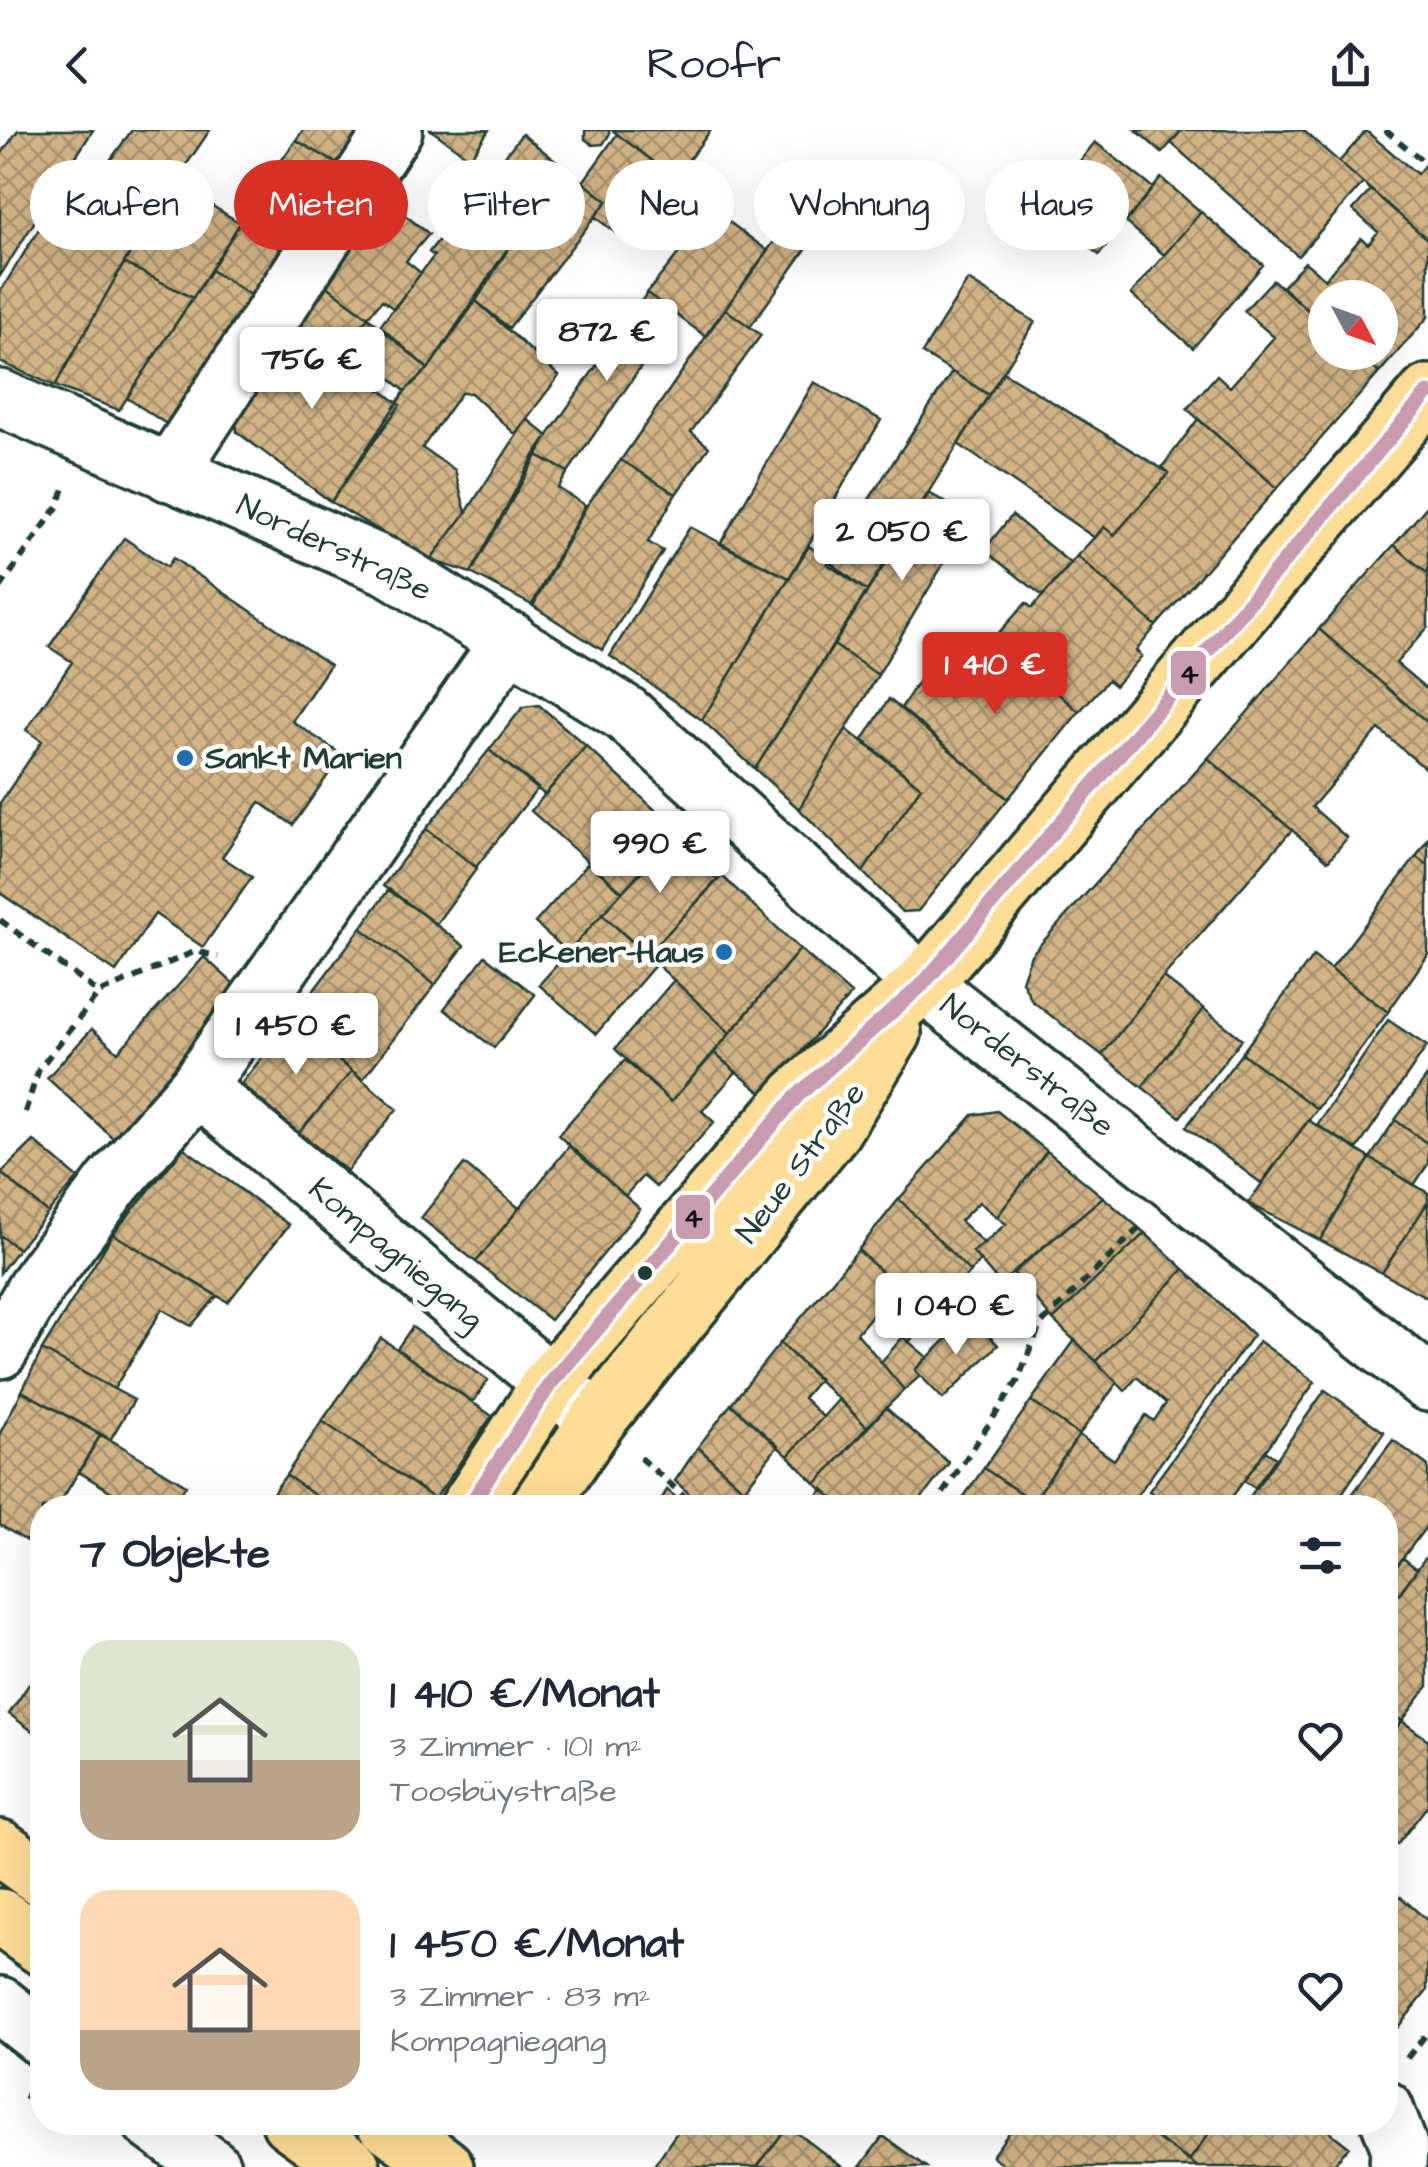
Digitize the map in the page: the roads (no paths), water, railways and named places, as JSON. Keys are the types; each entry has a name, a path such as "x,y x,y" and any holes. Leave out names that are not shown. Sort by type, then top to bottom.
{"main road":[{"path":"923,984 1428,393"},
{"name":"Neue Straße","path":"477,1495 550,1384 797,1096 923,984"},
{"name":"Neue Straße","path":"547,1495 597,1421 833,1130 923,984"},
{"path":"0,1848 30,1869"},
{"path":"0,1918 30,1939"},
{"path":"308,2135 352,2167"},
{"path":"402,2135 445,2167"}],"street":[{"path":"169,473 394,130"},
{"name":"Norderstraße","path":"0,398 390,568 626,714 923,984 1428,1383"},
{"path":"0,1350 38,1285 102,1197 197,1086 510,640"},
{"name":"Kompagniegang","path":"197,1086 597,1421"},
{"path":"0,2006 30,2029"},
{"path":"169,2135 212,2167"},
{"path":"1395,2135 1399,2146 1398,2167"}],"place":[{"name":"Sankt Marien","path":"185,758"},
{"name":"Eckener-Haus","path":"724,952"}]}
